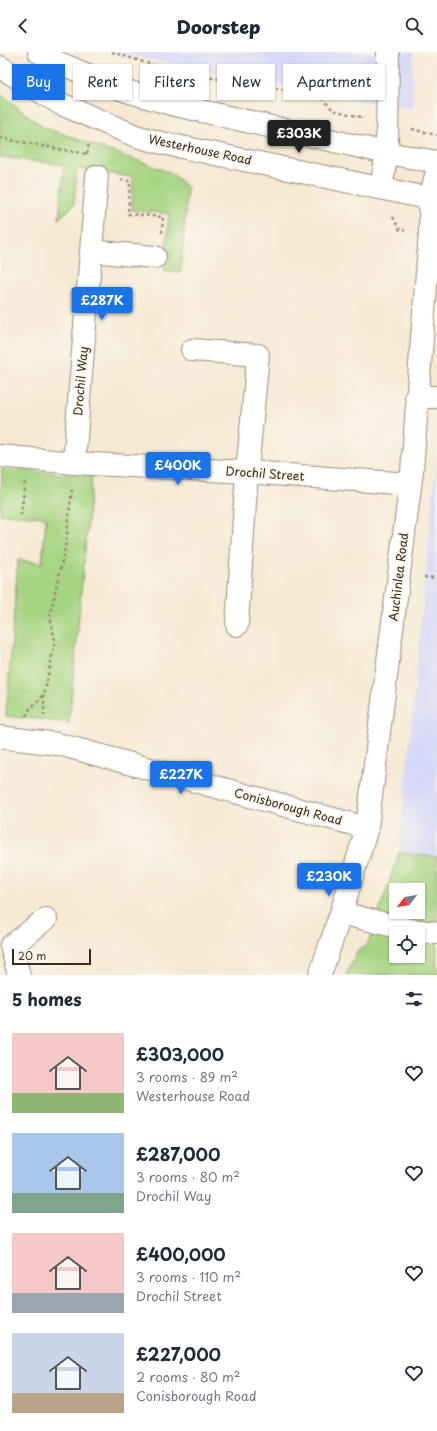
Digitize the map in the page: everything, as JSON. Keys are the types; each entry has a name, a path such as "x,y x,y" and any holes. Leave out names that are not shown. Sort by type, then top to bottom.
{"street":[{"path":"39,52 50,59 123,90 171,104 387,153 437,162"},
{"path":"381,188 387,153 388,52"},
{"name":"Westerhouse Road","path":"0,67 61,104 136,136 162,143 433,199"},
{"name":"Auchinlea Road","path":"320,975 367,828 399,577 409,484 427,397 430,232 437,171"},
{"name":"Drochil Way","path":"74,463 97,176"},
{"path":"91,251 154,257"},
{"path":"192,350 258,355 247,472 237,625"},
{"name":"Drochil Street","path":"0,456 74,463 247,472 409,484"},
{"name":"Conisborough Road","path":"9,738 58,744 367,828"},
{"path":"341,913 410,930 437,933"},
{"path":"19,975 6,944 46,919"}],"path":[{"path":"112,52 175,72 318,95 333,110 437,135"},
{"path":"0,138 86,154"},
{"path":"21,515 27,458"},
{"path":"9,738 29,710 44,696 55,642 50,614 66,543 74,463"}],"shaded area":[{"path":"111,52 413,52 413,109 354,100 385,100 385,64 283,64 283,86 275,84 275,64 217,64 217,73 209,71 209,64 172,64"},
{"path":"437,455 437,857 399,853"}],"green space":[{"path":"0,94 43,127 172,173 187,187 181,272 164,272 169,214 132,210 133,177 77,169 74,205 59,219 64,165 0,157"},
{"path":"2,469 92,476 69,723 6,716 18,560 42,563 46,517 0,514"},
{"path":"399,853 437,857 437,975 346,975 358,951 368,944"}]}
